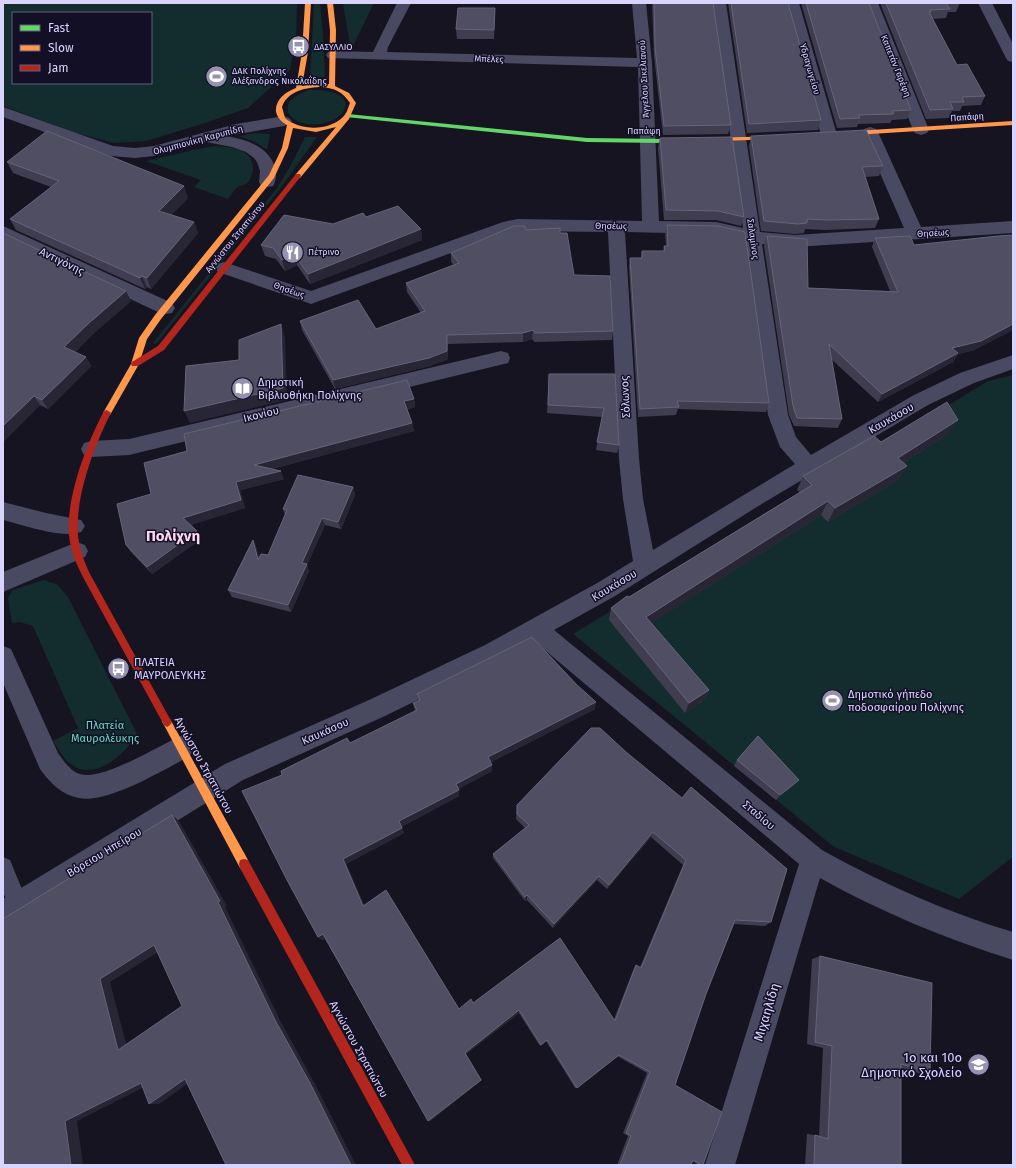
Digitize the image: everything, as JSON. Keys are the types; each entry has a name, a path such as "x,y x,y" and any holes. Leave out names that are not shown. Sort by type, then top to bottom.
{"street":[{"path":"299,88 305,52 308,3"},
{"path":"330,3 333,30 332,86"},
{"path":"379,56 383,42 404,3"},
{"name":"Άγγελου Σικελιανού","path":"639,3 645,63 651,226"},
{"name":"Σαλαμίνος","path":"719,3 778,415 787,441 809,466"},
{"name":"Υδραγωγείου","path":"792,3 825,135"},
{"name":"Καπετάν Γαρέφη","path":"871,3 921,130"},
{"path":"985,3 1013,58"},
{"name":"Μπέλες","path":"333,55 645,63"},
{"path":"280,103 288,94 299,88 316,85 332,86 344,91 352,99 353,108 347,117 335,125 320,129 303,129 287,123"},
{"name":"Αγνώστου Στρατιώτου","path":"280,103 279,112 287,123 283,154 268,182 166,308 144,338 135,364 104,418 91,449 80,484 74,526 74,541 92,586 409,1165"},
{"name":"Ολυμπιονίκη Καρυπίδη","path":"111,151 155,145 266,110 280,103"},
{"name":"Ολυμπιονίκη Καρυπίδη","path":"3,112 111,151 148,152 250,126 287,123"},
{"name":"Παπάφη","path":"347,117 572,139 647,141 739,140 792,137"},
{"name":"Αγνώστου Στρατιώτου","path":"135,364 161,348 347,117"},
{"name":"Παπάφη","path":"825,135 1013,123"},
{"path":"870,132 915,234"},
{"path":"205,138 240,144 258,152 267,165 269,174 268,182"},
{"name":"Θησέως","path":"224,268 311,298 511,226 524,224 716,228 773,240 804,241 1013,227"},
{"name":"Σόλωνος","path":"616,226 629,459 633,499 645,566"},
{"name":"Αντιγόνης","path":"3,232 166,308"},
{"name":"Ικονίου","path":"91,449 129,447 501,358"},
{"name":"Καυκάσου","path":"204,790 246,766 432,682 537,629 927,397 967,378 1013,362"},
{"path":"3,511 46,522 74,526"},
{"path":"3,582 77,550"},
{"name":"Σταδίου","path":"537,629 813,859 847,879 904,907 984,938 1013,946"},
{"path":"3,656 49,761 56,772 74,784 80,786 91,786 107,782 124,776 181,748"},
{"name":"Βόρειου Ηπείρου","path":"11,909 204,790"},
{"name":"Μιχαηλίδη","path":"720,1165 813,859"}],"lane":[{"path":"3,867 11,909"}],"green space":[{"name":"ΔΑΚ Πολίχνης Αλέξανδρος Νικολαΐδης","path":"3,3 297,3 296,38 290,70 248,108 146,141 114,143 69,131 3,106"},
{"path":"314,3 320,3 325,77 310,78"},
{"path":"343,3 374,3 353,46 350,45"},
{"path":"309,90 328,91 340,96 344,100 345,105 343,112 338,117 324,123 307,124 299,122 288,112 288,107 291,100 301,93"},
{"path":"255,133 270,134 267,150 255,142 239,136"},
{"path":"305,137 317,137 280,189 156,344 153,343 277,188 291,165"},
{"path":"214,146 240,150 250,157 252,163 253,170 249,181 245,185 237,188 228,199 194,187 201,180 146,161 194,150"},
{"name":"Δημοτικό γήπεδο ποδοσφαίρου Πολίχνης","path":"1013,375 1013,857 959,899 834,847 573,634 988,381"},
{"name":"Πλατεία Μαυρολέυκης","path":"44,580 58,585 68,597 137,734 119,756 103,767 84,770 71,765 62,756 53,741 78,728 33,626 20,622 12,623 8,598 12,590"}],"building":[{"path":"654,3 713,3 731,125 664,126 655,47"},
{"path":"731,3 788,3 821,120 749,124"},
{"path":"806,3 869,3 911,110 892,111 894,114 858,115 860,118 840,119"},
{"path":"886,3 946,3 950,9 930,10 931,12 929,12 957,65 967,64 985,96 962,97 964,102 950,102 953,109 930,110"},
{"path":"458,8 495,8 494,30 456,29"},
{"path":"866,130 883,166 862,167 879,219 807,219 807,223 798,224 764,221 751,136"},
{"path":"47,131 184,186 159,211 194,222 147,278 142,276 140,278 10,219 59,181 7,162"},
{"path":"732,137 744,217 718,211 666,210 660,138"},
{"path":"398,206 421,229 308,274 294,254 282,260 273,248 261,245 284,215 333,224 363,213 366,217"},
{"path":"667,225 718,226 745,232 769,403 677,401 679,407 640,409 630,258 642,258 642,251 665,251 664,246 668,246"},
{"path":"514,226 525,226 526,230 560,228 560,233 567,233 574,275 610,276 613,331 535,333 533,330 523,333 447,335 447,351 429,358 333,380 300,321 358,300 376,329 425,311 406,283 459,263 451,253"},
{"path":"3,233 126,291 64,347 86,357 42,400 34,396 3,426"},
{"path":"1013,235 1013,324 981,341 952,348 958,353 882,394 829,344 842,419 797,418 793,406 767,236 807,239 808,288 898,292 875,238 910,236 914,245"},
{"path":"281,324 283,388 184,411 186,366 239,360 239,340"},
{"path":"549,374 615,374 619,445 597,442 604,408 548,405"},
{"path":"407,380 414,399 404,401 412,423 254,465 281,471 236,482 241,500 183,518 197,531 147,567 126,545 117,504 151,494 144,463 187,451 184,434"},
{"path":"947,402 958,420 898,458 907,466 835,508 828,501 646,617 709,690 689,703 611,608 627,596 629,597 812,485 803,476 874,436 881,442"},
{"path":"298,475 353,487 338,522 322,518 302,563 307,564 288,605 228,590 253,540 258,560 261,554 268,555 287,510 283,509"},
{"path":"532,637 577,685 596,702 488,757 492,765 456,784 459,790 399,821 402,828 343,859 363,906 386,890 459,1009 471,999 473,1003 560,938 615,1021 636,965 641,968 686,860 653,832 609,885 599,876 554,924 527,895 525,897 493,854 529,825 517,814 517,805 591,728 600,728 626,752 682,798 691,787 787,869 771,922 735,920 706,994 675,1085 722,1112 703,1165 693,1160 691,1165 620,1165 631,1136 626,1133 650,1072 619,1055 577,1088 547,1040 541,1045 519,1010 465,1053 481,1080 428,1121 323,934 318,937 242,791 282,775 281,771 347,738 350,743 417,710 413,703 420,700 417,694"},
{"path":"758,736 799,780 780,795 737,760"},
{"path":"172,815 220,901 218,902 275,1020 310,1083 351,1165 226,1165 185,1079 149,1104 141,1083 65,1121 71,1165 3,1165 3,919","holes":["154,945 182,1006 118,1050 100,979"]},
{"path":"820,956 932,983 930,1072 901,1064 901,1165 814,1165 815,1135 828,1139 832,1046 815,1042"}],"traffic: fast":[{"path":"348,116 587,140 663,141"}],"traffic: slow":[{"path":"299,88 305,52 308,3"},
{"path":"330,3 333,30 332,86"},
{"path":"316,85 338,88 350,98 353,103 350,112 345,119 332,127 316,130 308,130 293,126 283,120 279,107 284,97 293,91 316,85"},
{"path":"298,176 347,118"},
{"path":"839,134 1013,123"},
{"path":"107,413 135,364 143,338 158,317 272,176 285,148 290,125"},
{"path":"663,141 780,138"},
{"path":"167,722 244,864"}],"traffic: jam":[{"path":"135,364 161,348 298,176"},
{"path":"107,413 100,425 82,476 73,527 74,541 79,559 87,577 167,722"},
{"path":"244,864 409,1165"}],"place":[{"name":"ΔΑΣΥΛΛΙΟ","path":"298,47"},
{"name":"ΔΑΚ Πολίχνης Αλέξανδρος Νικολαΐδης","path":"217,76"},
{"name":"Πέτρινο","path":"293,252"},
{"name":"Δημοτική Βιβλιοθήκη Πολίχνης","path":"243,388"},
{"name":"ΠΛΑΤΕΙΑ ΜΑΥΡΟΛΕΥΚΗΣ","path":"118,668"},
{"name":"Δημοτικό γήπεδο ποδοσφαίρου Πολίχνης","path":"833,700"},
{"name":"1ο και 10ο Δημοτικό Σχολείο","path":"978,1064"}],"district":[{"name":"Πολίχνη","path":"173,536"}]}
